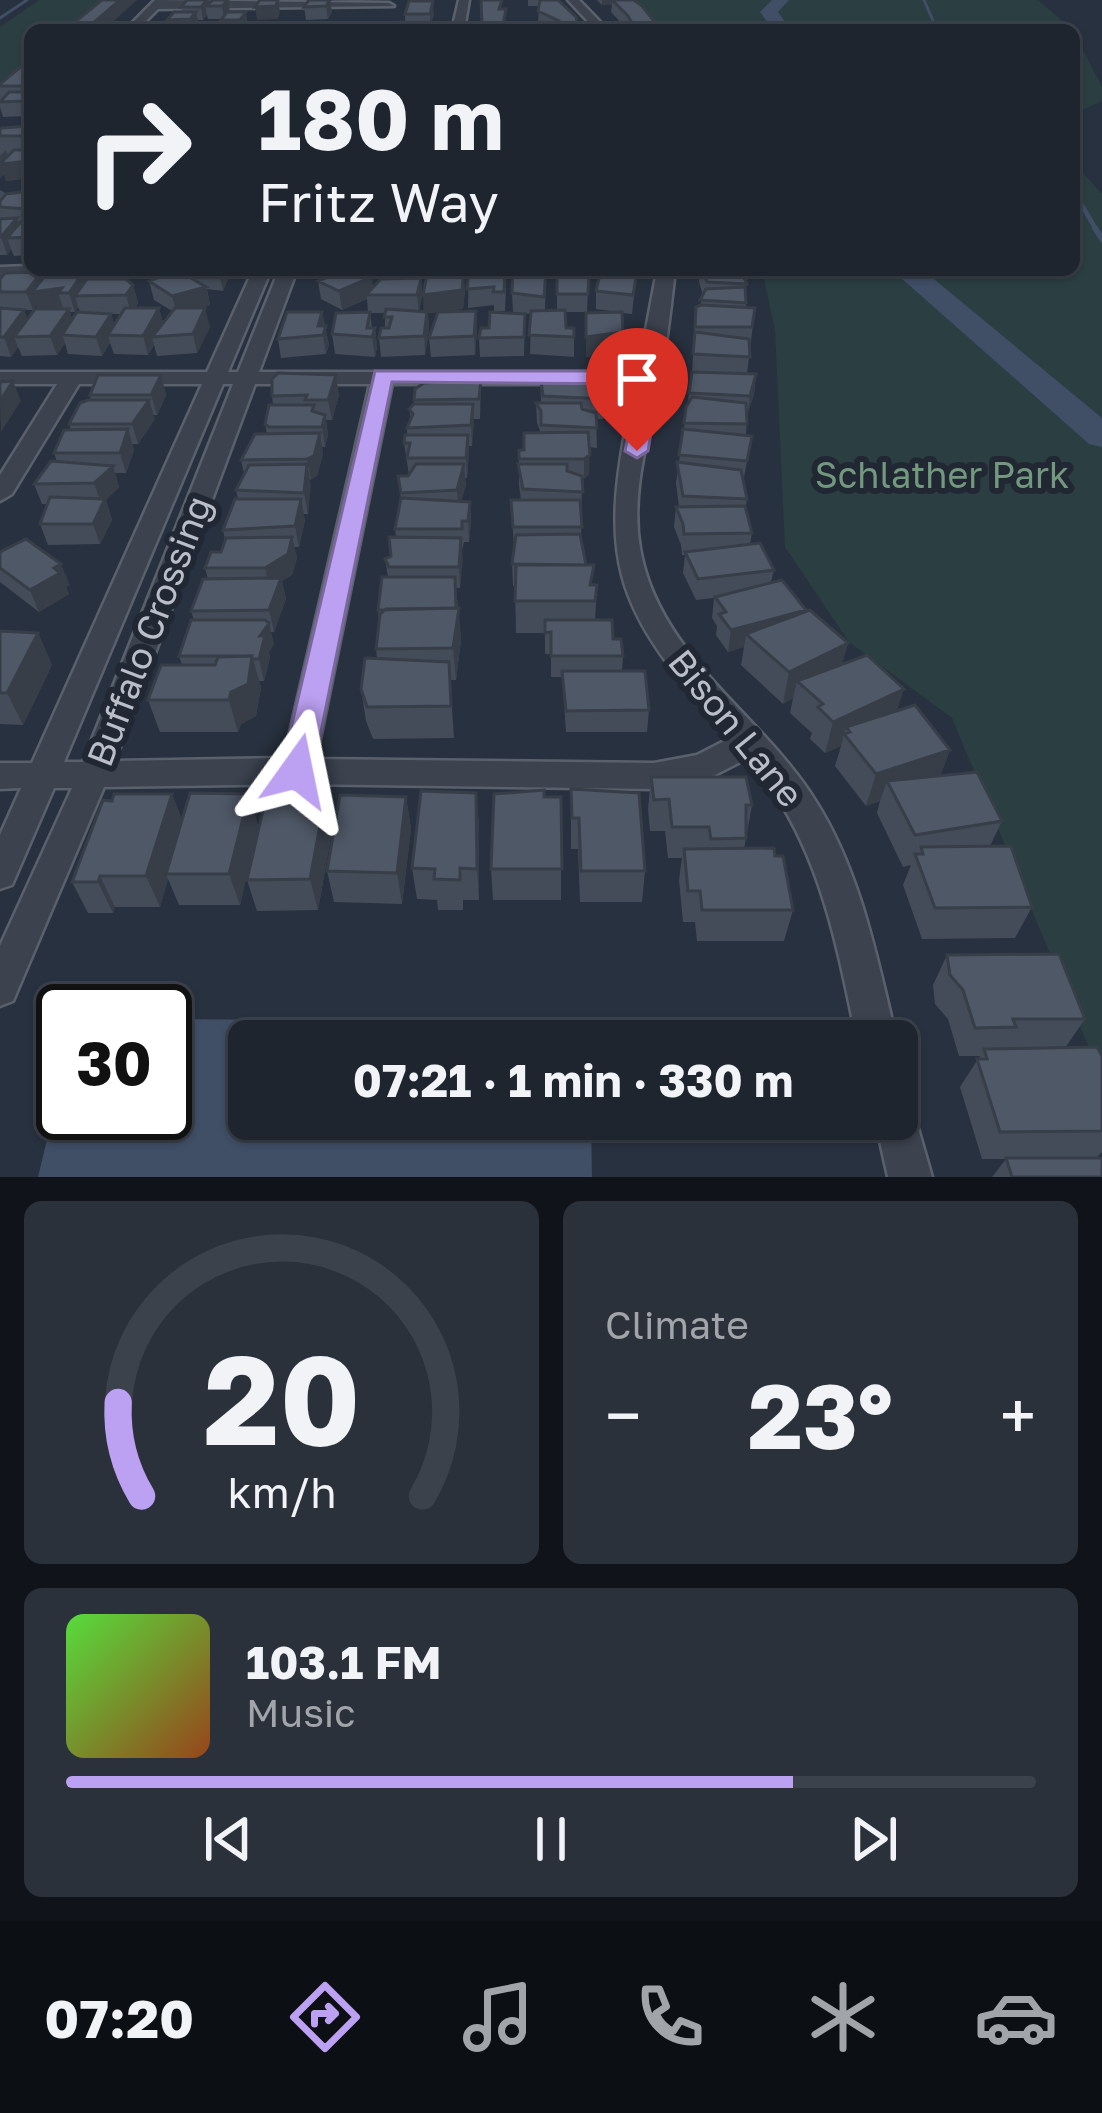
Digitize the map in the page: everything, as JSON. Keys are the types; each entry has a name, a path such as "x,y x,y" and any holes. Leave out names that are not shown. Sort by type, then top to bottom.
{"street":[{"path":"573,0 596,24"},
{"path":"158,3 381,8"},
{"name":"Buffalo Crossing","path":"0,874 259,276"},
{"name":"Buffalo Crossing","path":"0,988 93,776 286,276"},
{"name":"Bison Lane","path":"665,276 625,523 633,574 673,658 786,782 828,851 872,1020"},
{"path":"297,771 383,375"},
{"path":"0,378 650,378"},
{"path":"0,494 72,378"},
{"path":"0,776 297,771 654,776 704,766 748,743"},
{"path":"901,1140 910,1177"}],"green space":[{"path":"39,0 103,0 76,24 24,24 24,70 0,91 0,27"},
{"path":"630,0 1038,0 1066,24 656,24"},
{"path":"1080,44 1102,87 1102,101 1080,111"},
{"name":"Schlather Park","path":"1080,170 1102,194 1102,1079 952,718 849,642 785,547 775,330 763,276 1080,276"}],"water":[{"path":"192,1019 307,1020 228,1020 228,1140 591,1140 592,1177 38,1177 47,1140 192,1140"}],"building":[{"path":"102,0 120,0 92,24 72,24"},
{"path":"187,0 207,0 201,7 181,7"},
{"path":"213,0 228,0 222,6 205,6"},
{"path":"260,0 278,0 276,6 255,7"},
{"path":"309,0 330,0 326,6 304,7"},
{"path":"481,0 502,0 503,24 482,24"},
{"path":"540,0 558,0 578,24 559,24 538,11"},
{"path":"612,0 634,0 656,24 633,24"},
{"path":"409,1 433,1 430,14 405,14"},
{"path":"174,12 196,12 190,19 167,20"},
{"path":"227,12 246,12 240,20 221,20"},
{"path":"24,64 24,86 0,84"},
{"path":"9,92 24,92 23,101 0,102"},
{"path":"24,126 24,134 0,136 2,128"},
{"path":"14,150 24,150 24,162 0,164"},
{"path":"24,192 24,209 0,207 6,194"},
{"path":"17,218 1,237 0,237 0,219"},
{"path":"24,218 24,237 7,238"},
{"path":"5,273 39,276 26,292 0,292"},
{"path":"45,276 81,276 69,293 58,293 62,288 32,292"},
{"path":"188,276 206,287 172,296 149,281"},
{"path":"330,276 372,277 339,291 318,281"},
{"path":"427,276 463,276 462,290 423,295"},
{"path":"468,276 505,276 504,292 493,292 494,287 467,289"},
{"path":"513,276 546,276 544,297 512,293"},
{"path":"557,276 589,276 588,294 557,294"},
{"path":"600,276 636,277 633,295 596,291"},
{"path":"705,276 743,276 747,284 707,282"},
{"path":"421,278 417,295 366,295 381,279"},
{"path":"87,279 126,279 133,285 126,295 75,296"},
{"path":"745,287 746,303 700,300 706,289"},
{"path":"696,307 755,308 752,327 695,327"},
{"path":"0,308 24,310 4,337 0,337"},
{"path":"125,308 159,308 143,336 108,335"},
{"path":"175,308 205,308 193,334 152,337"},
{"path":"35,309 69,309 50,336 14,337"},
{"path":"386,309 427,312 424,336 379,338 392,317 384,317"},
{"path":"565,310 566,328 574,328 574,337 529,335 531,311"},
{"path":"476,311 474,336 429,338 438,312"},
{"path":"77,312 111,314 96,337 62,335"},
{"path":"287,312 322,312 318,326 326,326 323,335 278,339"},
{"path":"370,312 367,328 375,328 372,337 332,334 336,313"},
{"path":"490,312 525,314 524,337 479,338 481,328 489,328"},
{"path":"622,312 623,332 586,337 586,313"},
{"path":"695,332 749,339 750,357 693,354"},
{"path":"692,372 756,374 750,396 689,393"},
{"path":"278,373 336,375 328,400 305,400 307,395 272,396 272,379"},
{"path":"540,373 599,374 604,399 543,396"},
{"path":"98,375 161,375 151,395 90,395"},
{"path":"481,379 479,399 414,400 415,389 424,383"},
{"path":"13,381 0,401 0,382"},
{"path":"692,397 746,403 747,424 684,423"},
{"path":"149,400 132,424 69,424 80,403"},
{"path":"536,403 581,403 582,409 596,413 597,428 541,425"},
{"path":"414,404 473,404 471,425 407,428"},
{"path":"269,405 314,405 312,411 325,415 322,427 269,427 265,424"},
{"path":"128,429 120,453 54,453 64,430"},
{"path":"683,429 752,436 747,461 679,455"},
{"path":"588,432 590,455 584,459 519,459 524,433"},
{"path":"320,433 314,456 307,459 241,460 255,434"},
{"path":"405,435 468,435 466,458 407,458 410,443 404,443"},
{"path":"51,461 113,466 94,483 34,484"},
{"path":"677,462 741,470 747,499 683,496"},
{"path":"307,464 304,493 236,490 249,465"},
{"path":"416,464 464,464 457,490 401,493 398,476 408,476"},
{"path":"518,464 567,464 567,471 582,476 583,492 523,489"},
{"path":"50,497 105,499 93,524 40,524"},
{"path":"401,498 470,502 468,521 462,521 462,529 395,529"},
{"path":"235,499 301,499 295,526 223,530"},
{"path":"511,500 580,500 582,527 513,527"},
{"path":"745,506 752,533 684,534 676,507"},
{"path":"580,534 586,565 512,564 516,535"},
{"path":"292,537 288,554 265,568 205,568 211,552 221,552 226,538"},
{"path":"389,537 461,538 459,567 389,567 385,559 391,556"},
{"path":"26,539 61,564 54,568 60,573 30,590 0,568 0,552"},
{"path":"760,543 774,570 698,579 685,552"},
{"path":"516,565 594,565 590,585 597,585 595,601 515,601"},
{"path":"382,577 455,577 456,608 378,610"},
{"path":"281,578 269,610 191,611 203,579"},
{"path":"782,580 806,610 731,630 719,614 726,612 715,597"},
{"path":"459,608 453,648 376,649 380,614 386,609"},
{"path":"810,610 848,643 789,672 746,634"},
{"path":"191,620 265,620 269,623 260,636 265,636 259,659 179,656"},
{"path":"545,620 612,620 613,639 621,639 623,656 551,656 551,632 545,633"},
{"path":"0,631 38,633 7,693 0,693"},
{"path":"867,655 904,689 833,722 818,707 823,704 797,681"},
{"path":"252,656 248,684 231,692 229,700 148,700 161,665 215,665 218,657"},
{"path":"365,658 449,662 451,706 367,707 361,689"},
{"path":"562,671 645,671 649,710 566,711"},
{"path":"915,705 950,750 876,774 844,734 850,732 846,727"},
{"path":"977,772 1002,821 915,835 887,781"},
{"path":"651,777 746,777 752,805 746,805 746,838 711,839 709,827 672,827 669,799 654,800"},
{"path":"571,789 639,793 645,871 581,871 579,818 572,818"},
{"path":"544,790 544,797 561,797 562,869 491,869 494,794"},
{"path":"421,791 476,793 477,869 460,868 460,880 434,879 435,869 412,868"},
{"path":"190,793 249,794 229,874 166,874"},
{"path":"326,793 310,879 247,880 266,797"},
{"path":"114,794 172,794 146,876 100,876 98,882 72,882 103,800 112,801"},
{"path":"340,795 406,797 397,873 327,871"},
{"path":"1011,846 1032,907 935,908 915,854 923,854 921,847"},
{"path":"774,848 775,856 783,856 793,910 702,910 700,891 688,891 684,849"},
{"path":"1059,954 1085,1019 1013,1019 1016,1027 975,1028 963,990 950,975 947,955"},
{"path":"1097,1047 1102,1056 1102,1131 1000,1132 977,1059 987,1059 984,1049"},
{"path":"1006,1158 1102,1158 1102,1177 1012,1177"}],"waterway":[{"path":"0,18 27,0"},
{"path":"778,24 769,12 781,0"},
{"path":"924,0 934,24"},
{"path":"1080,202 1097,231"},
{"path":"1095,228 1102,239"},
{"path":"913,276 1102,436"}],"route":[{"path":"297,771 383,375 650,378 637,451"}]}
